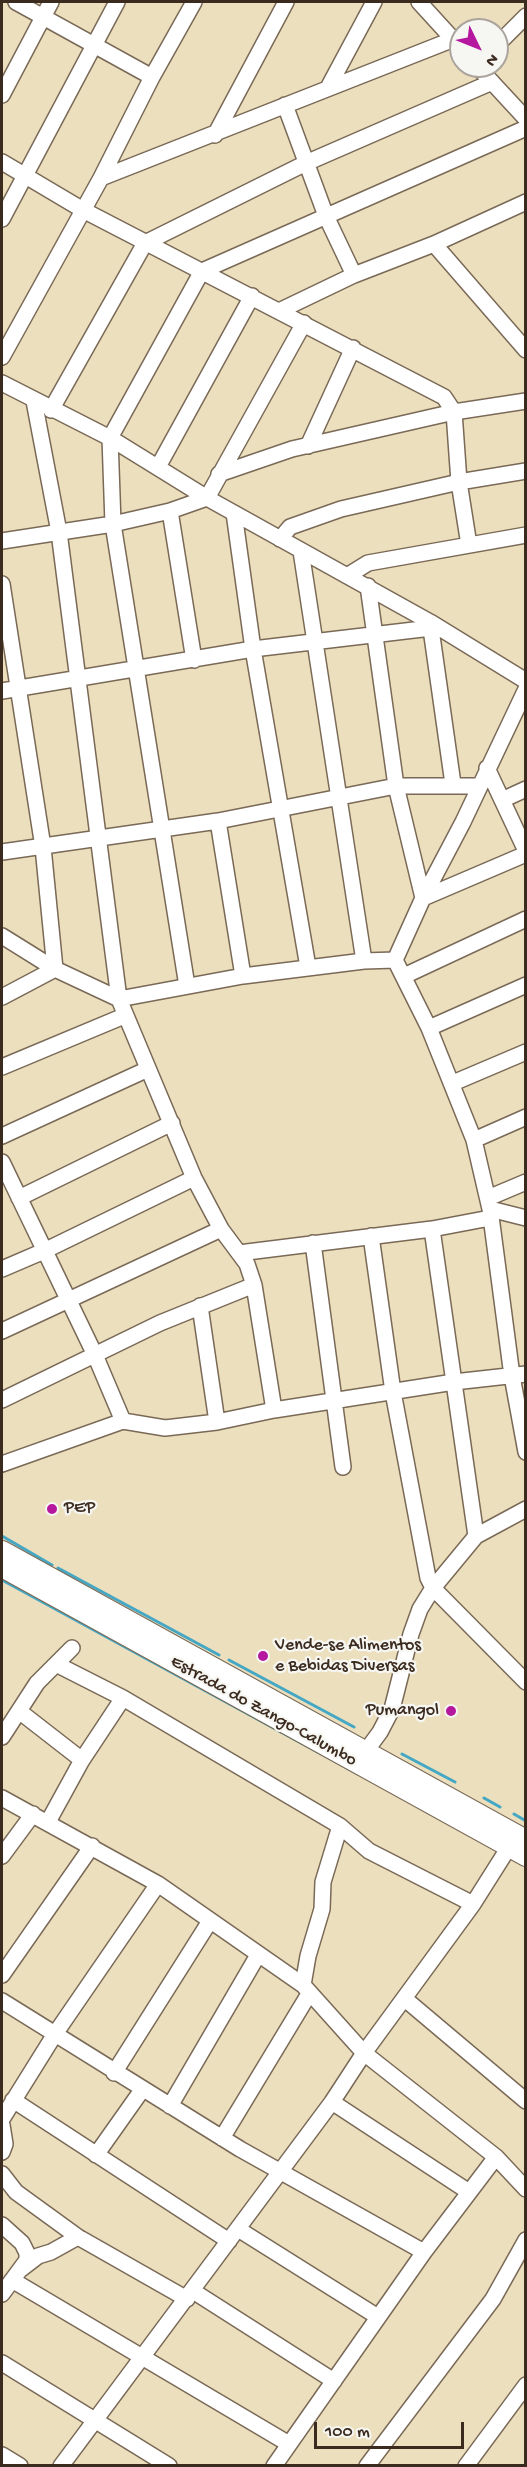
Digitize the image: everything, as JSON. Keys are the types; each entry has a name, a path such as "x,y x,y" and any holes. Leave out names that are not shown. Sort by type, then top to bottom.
{"main road":[{"name":"Estrada do Zango-Calumbo","path":"2,1551 366,1751 520,1848"},
{"name":"Estrada do Zango-Calumbo","path":"2,1567 520,1848"}],"street":[{"path":"16,2 152,77"},
{"path":"2,95 51,2"},
{"path":"2,219 117,2"},
{"path":"2,357 101,178 152,77 194,2"},
{"path":"215,135 286,2"},
{"path":"329,86 374,2"},
{"path":"424,4 449,34"},
{"path":"509,33 525,16"},
{"path":"101,178 215,135 329,86 449,47"},
{"path":"488,78 525,119"},
{"path":"51,410 145,243 306,163 492,82"},
{"path":"285,105 326,216 354,275"},
{"path":"187,986 113,524 110,438 202,271 525,128"},
{"path":"2,162 83,210 145,243 281,310 444,396 454,412 459,482 469,545"},
{"path":"281,310 354,275 434,244 525,202"},
{"path":"434,244 523,342"},
{"path":"158,467 252,296"},
{"path":"2,541 113,524 170,511 207,498 304,323"},
{"path":"308,446 353,348"},
{"path":"2,383 51,410 110,438 207,498 368,586 525,681"},
{"path":"34,401 59,532 119,999 124,1016 194,1178 221,1229 247,1264 254,1285 274,1410"},
{"path":"219,474 308,446 454,412 525,401"},
{"path":"280,539 290,527 341,509 459,482 525,471"},
{"path":"170,511 194,660"},
{"path":"234,513 253,650 308,968"},
{"path":"347,576 368,563 525,535"},
{"path":"302,551 314,643 341,796 364,961"},
{"path":"2,584 9,689 42,847 55,969"},
{"path":"368,586 373,635 396,786 423,898"},
{"path":"9,689 253,650 373,635 431,625"},
{"path":"431,625 453,784"},
{"path":"395,960 525,689"},
{"path":"509,724 525,725"},
{"path":"423,898 525,852 487,768"},
{"path":"2,852 218,821 396,786 453,784 478,786"},
{"path":"502,800 525,789"},
{"path":"218,821 243,976"},
{"path":"404,976 525,919"},
{"path":"2,936 55,969 119,999 243,976 364,961 395,960"},
{"path":"395,960 429,1028 474,1140 490,1209 519,1375 525,1452"},
{"path":"2,997 55,969"},
{"path":"429,1028 525,985"},
{"path":"2,1067 124,1016"},
{"path":"453,1083 525,1052"},
{"path":"2,1136 148,1069"},
{"path":"474,1140 525,1117"},
{"path":"18,1198 172,1123"},
{"path":"2,1162 95,1355 123,1421"},
{"path":"2,1269 194,1178"},
{"path":"239,1253 432,1229 490,1209 525,1182"},
{"path":"490,1209 525,1218"},
{"path":"2,1331 221,1229"},
{"path":"432,1229 476,1536"},
{"path":"371,1236 393,1392 423,1560 433,1588 525,1682"},
{"path":"313,1243 343,1467"},
{"path":"2,1400 200,1306 254,1285"},
{"path":"200,1306 217,1422"},
{"path":"2,1464 123,1421 165,1428 217,1422 274,1410 454,1382 519,1375"},
{"path":"366,1751 380,1732 392,1709 411,1634 420,1608 433,1588 476,1536 525,1509"},
{"path":"2,1737 37,1683 72,1648"},
{"path":"56,1664 123,1698 340,1826 369,1851 474,1904"},
{"path":"48,1822 82,1760 123,1698"},
{"path":"19,1711 82,1760"},
{"path":"2,1798 158,1884 306,1990 364,2053 496,2157 525,2189"},
{"path":"2,1857 33,1814"},
{"path":"222,2138 306,1990 308,1956 322,1909 323,1882 340,1826"},
{"path":"2,1975 92,1846"},
{"path":"61,2466 332,2102 364,2053 474,1904 520,1848"},
{"path":"2,2119 56,2034 158,1884"},
{"path":"114,2073 210,1921"},
{"path":"170,2106 258,1955"},
{"path":"405,1999 525,2101"},
{"path":"2,2001 114,2073 279,2172 424,2252"},
{"path":"96,2155 142,2090"},
{"path":"13,2100 96,2155 378,2317"},
{"path":"332,2102 469,2192"},
{"path":"2,2125 3,2147"},
{"path":"274,2466 424,2252 496,2157"},
{"path":"2,2174 16,2192 78,2237 190,2295 334,2381"},
{"path":"2,2225 26,2248 27,2260 2,2294"},
{"path":"15,2275 31,2260 78,2237"},
{"path":"367,2466 493,2299 525,2240"},
{"path":"15,2275 289,2444"},
{"path":"2,2363 37,2382 169,2466"},
{"path":"466,2466 525,2385"},
{"path":"2,2455 20,2466"}],"waterway":[{"path":"2,1536 52,1565"},
{"path":"58,1568 219,1655"},
{"path":"2,1580 358,1774"},
{"path":"229,1660 354,1727"},
{"path":"402,1754 455,1782"},
{"path":"484,1798 500,1807"},
{"path":"514,1814 526,1821"}],"place":[{"name":"PEP","path":"52,1509"},
{"name":"Vende-se Alimentos e Bebidas Diversas","path":"263,1656"},
{"name":"Pumangol","path":"451,1711"}]}
